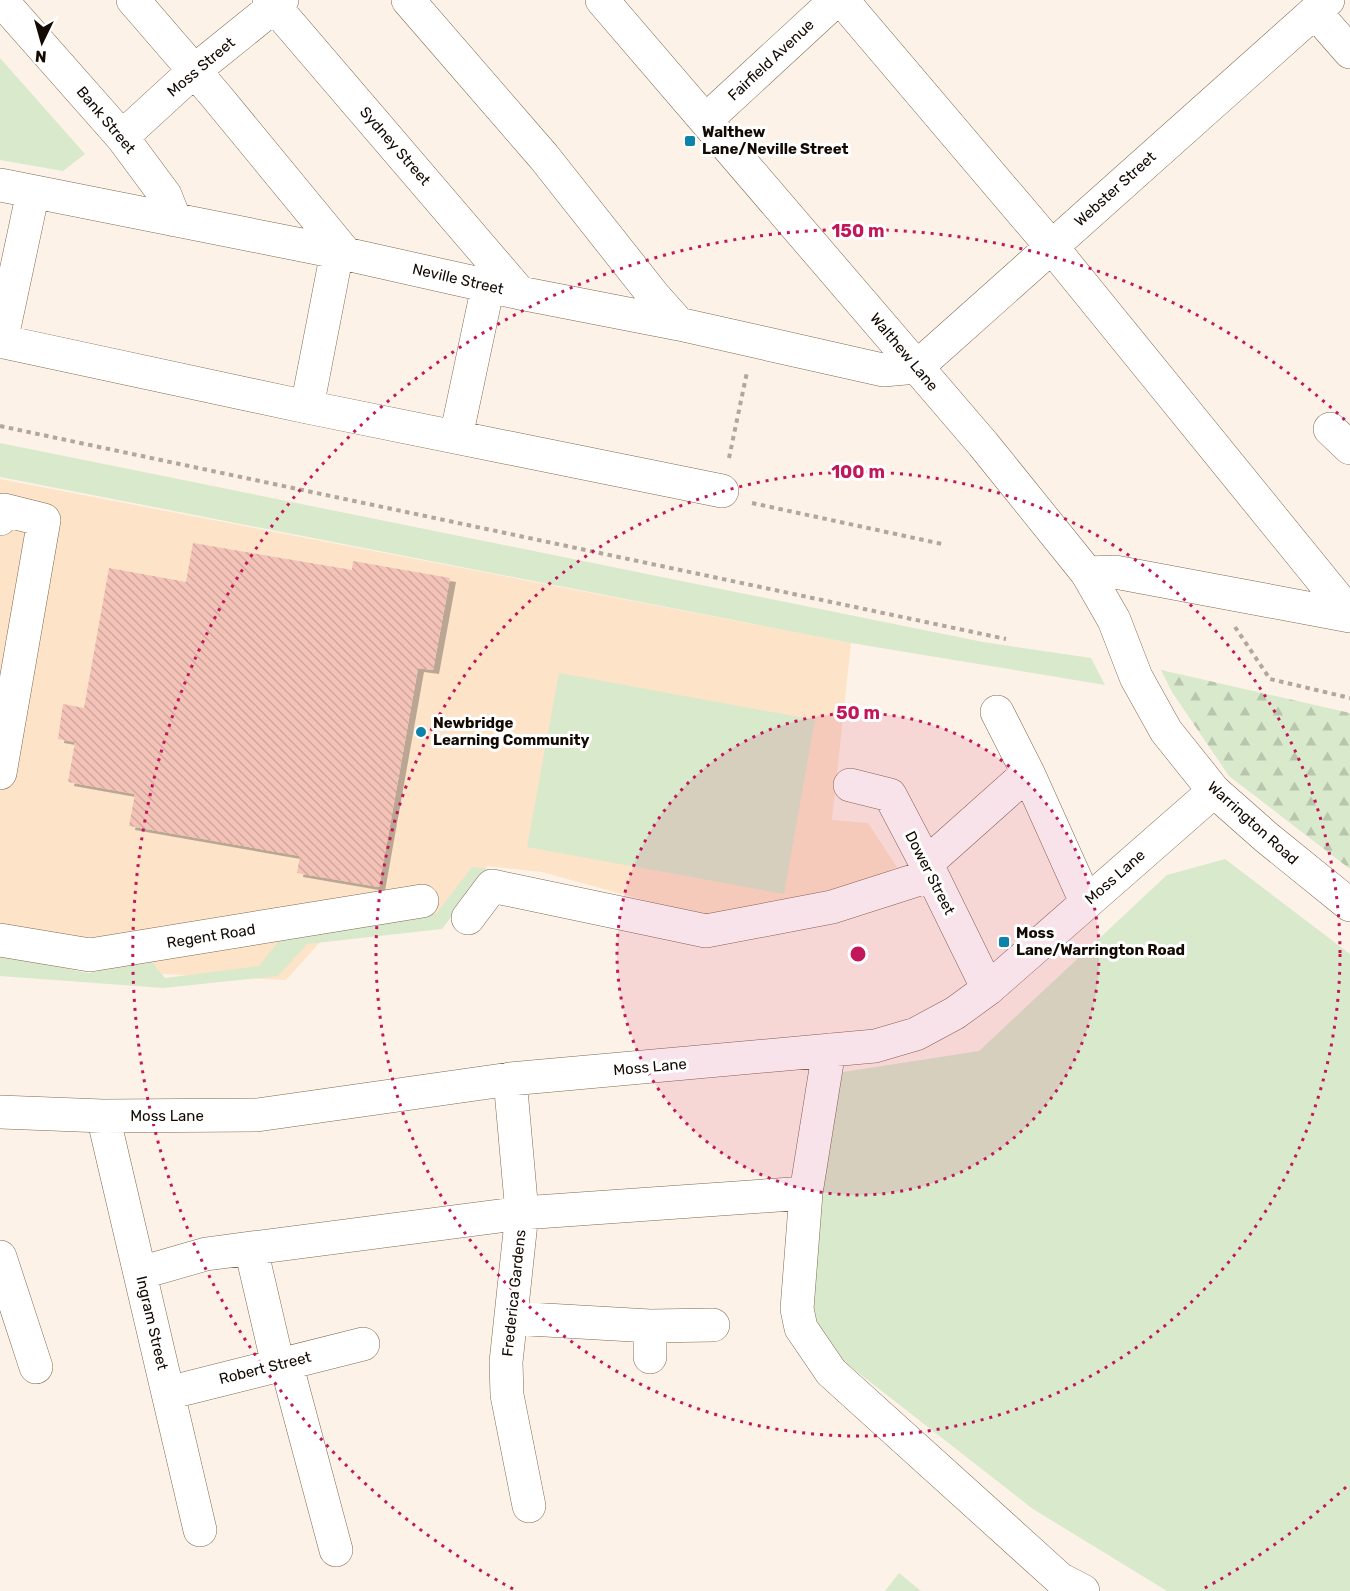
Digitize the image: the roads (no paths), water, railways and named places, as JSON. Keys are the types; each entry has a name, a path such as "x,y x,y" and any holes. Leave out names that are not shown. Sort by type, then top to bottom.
{"street":[{"name":"Bank Street","path":"1,0 122,137 165,195 175,220"},
{"path":"133,0 224,106 341,253 307,407"},
{"path":"408,0 544,157 654,296 679,324"},
{"name":"Walthew Lane","path":"602,0 983,444 1087,573 1114,620 1136,677 1166,731"},
{"name":"Fairfield Avenue","path":"706,120 836,0"},
{"path":"842,0 1051,246 1350,615"},
{"name":"Moss Street","path":"122,137 194,71 275,2"},
{"name":"Sydney Street","path":"275,2 520,293"},
{"path":"1321,6 1350,52"},
{"name":"Webster Street","path":"917,367 1321,6"},
{"name":"Neville Street","path":"0,185 341,253 520,293 679,324 883,370 917,367"},
{"path":"33,192 1,341 307,407 722,491"},
{"path":"456,437 488,285"},
{"path":"0,519 4,510 44,520 0,773"},
{"path":"1087,573 1115,572 1350,615"},
{"path":"997,711 1028,773 1086,902"},
{"name":"Warrington Road","path":"1166,731 1214,791 1266,837 1350,905"},
{"path":"468,918 492,886 706,931 832,907 929,870 1028,773"},
{"name":"Dower Street","path":"850,785 890,795 988,989"},
{"name":"Moss Lane","path":"0,1112 104,1116 257,1115 510,1079 875,1046 916,1034 955,1013 988,989 1214,791"},
{"name":"Regent Road","path":"0,940 90,955 422,901"},
{"path":"829,1050 806,1193 797,1309 801,1328 831,1372 1060,1579 1083,1591"},
{"name":"Frederica Gardens","path":"510,1079 522,1213 506,1362 507,1395 529,1506"},
{"name":"Ingram Street","path":"104,1116 200,1530"},
{"path":"140,1273 206,1254 522,1213 806,1193"},
{"path":"251,1248 336,1550"},
{"path":"0,1257 36,1367"},
{"path":"512,1318 650,1342 713,1325"},
{"name":"Robert Street","path":"168,1393 363,1344"}],"place":[{"name":"Walthew Lane/Neville Street","path":"690,141"},
{"name":"Newbridge Learning Community","path":"421,732"},
{"name":"Moss Lane/Warrington Road","path":"1004,942"}]}
